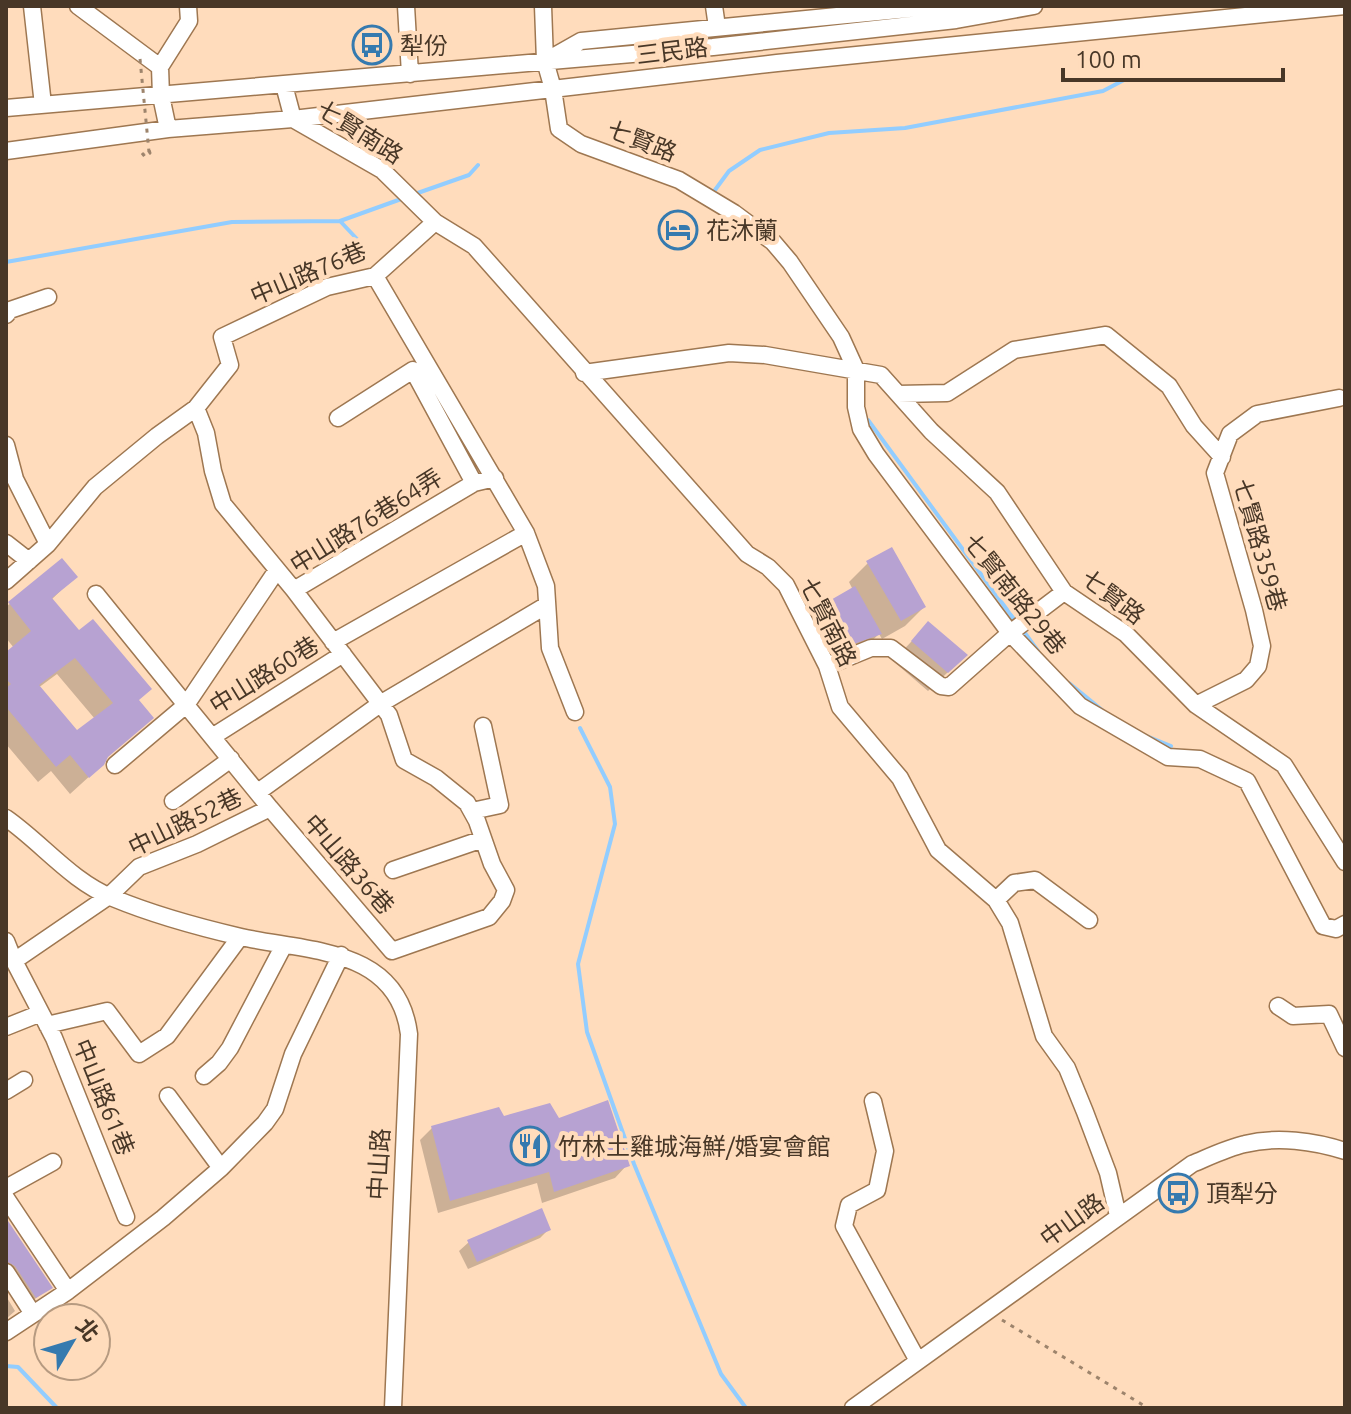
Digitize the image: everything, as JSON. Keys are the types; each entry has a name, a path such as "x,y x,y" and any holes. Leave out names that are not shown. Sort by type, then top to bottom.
{"street":[{"path":"32,6 43,105"},
{"path":"78,6 160,67"},
{"path":"168,129 161,96 160,67 189,21 188,6"},
{"path":"406,6 410,74"},
{"path":"543,6 545,61 553,89"},
{"path":"714,6 717,27"},
{"name":"三民路","path":"545,61 581,41 919,8 988,6"},
{"name":"三民路","path":"6,108 713,47 926,23 1034,6"},
{"name":"三民路","path":"6,151 168,129 293,119 1255,10 1345,6"},
{"name":"七賢南路","path":"284,85 293,119 382,170 435,222 474,246 747,554 768,567 786,585 827,666 840,707 900,778 938,850 996,900 1010,923 1044,1036 1067,1068 1108,1173 1118,1216"},
{"name":"七賢路","path":"553,89 559,129 581,144 679,180 734,213 773,242 841,337 856,370"},
{"name":"中山路76巷","path":"6,581 48,544 95,487 196,408 230,365 222,337 327,287 375,276 435,222"},
{"path":"375,276 526,533 546,586 550,648 575,712"},
{"path":"6,315 10,310 48,297"},
{"path":"898,394 947,393 1014,350 1106,335 1169,386 1194,426 1222,457"},
{"name":"七賢路","path":"584,373 729,353 765,355 881,375 931,431 997,492 1064,592 1126,634 1196,705 1284,765 1345,862"},
{"name":"中山路76巷64弄","path":"338,418 413,370 474,483"},
{"name":"七賢南路29巷","path":"856,370 856,407 861,429 1010,633 1080,706 1168,757 1200,759 1247,781 1323,926 1336,929 1345,924"},
{"name":"七賢路359巷","path":"1196,705 1246,680 1258,666 1262,646 1215,473 1230,434 1257,414 1339,398"},
{"path":"196,408 206,433 223,504 294,590"},
{"path":"6,445 15,479 48,544"},
{"name":"中山路76巷64弄","path":"404,760 389,715 294,590 474,483 495,478"},
{"path":"338,648 526,533"},
{"path":"6,543 29,561"},
{"path":"96,594 186,705 277,570"},
{"path":"827,666 871,648 891,648 941,686 949,687 1010,633 1064,592"},
{"path":"380,704 547,605"},
{"name":"中山路60巷","path":"212,737 338,648"},
{"name":"中山路52巷","path":"258,792 380,704"},
{"name":"中山路60巷","path":"115,765 186,705"},
{"name":"中山路52巷","path":"109,896 139,867 197,844 270,808 186,705"},
{"path":"472,811 500,805 483,726"},
{"path":"173,801 231,759"},
{"name":"中山路36巷","path":"369,969 392,951 489,917 502,901 506,890 467,803 436,778 404,760"},
{"name":"中山路36巷","path":"270,808 392,951"},
{"name":"中山路","path":"6,818 52,858 109,896 156,914 240,937 341,955 369,969 391,985 401,1000 407,1014 409,1034 393,1408"},
{"name":"中山路36巷","path":"393,870 483,839"},
{"path":"996,900 1014,883 1035,880 1089,920"},
{"path":"6,1027 44,1019 9,952 109,896"},
{"name":"中山路61巷","path":"126,1217 44,1019 107,1011 139,1054 167,1036 240,937"},
{"path":"204,1076 230,1048 284,945"},
{"path":"51,1302 221,1168 275,1109 293,1054 341,955"},
{"path":"1278,1006 1293,1016 1329,1014 1345,1048"},
{"path":"6,1091 24,1080"},
{"path":"168,1096 221,1168"},
{"path":"873,1101 885,1151 877,1190 849,1205 844,1226 918,1361"},
{"name":"中山路","path":"853,1408 1192,1164 1246,1144 1285,1140 1345,1151"},
{"path":"6,1188 53,1162"},
{"path":"6,1198 68,1291"},
{"path":"6,1272 32,1312"},
{"path":"6,1332 32,1315"}],"path":[{"path":"140,59 149,152 151,150 152,156 150,157 146,155 145,154 149,150 150,153 149,155 145,157 142,153"},
{"path":"988,1312 1148,1408"}],"building":[{"path":"892,547 926,607 901,621 866,561"},
{"path":"62,558 78,577 52,598 79,630 93,619 152,689 139,700 154,718 108,757 104,765 89,778 70,755 56,767 6,707 6,688 11,684 6,679 6,652 31,631 8,602","holes":["75,658 113,703 77,730 39,685"]},
{"path":"855,586 882,634 845,647 822,605"},
{"path":"928,621 968,655 948,673 911,641"},
{"name":"竹林土雞城海鮮/婚宴會館","path":"608,1100 630,1166 554,1192 549,1172 450,1201 431,1126 499,1107 504,1116 550,1103 559,1118"},
{"path":"542,1208 551,1230 477,1262 467,1240"},
{"path":"6,1218 53,1288 36,1298 15,1266 6,1261"}],"waterway":[{"path":"715,190 729,171 760,150 829,133 905,128 1103,91 1124,80"},
{"path":"412,195 469,175 478,165"},
{"path":"340,221 404,198"},
{"path":"6,262 232,222 340,221 357,239"},
{"path":"868,420 1016,622"},
{"path":"1022,629 1038,651"},
{"path":"1069,683 1102,710"},
{"path":"580,728 610,787 615,824 578,964 587,1032 634,1164 721,1374 746,1408"},
{"path":"1144,735 1171,746"},
{"path":"6,1366 18,1367 57,1408"}],"place":[{"name":"犁份","path":"372,45"},
{"name":"花沐蘭","path":"678,230"},
{"name":"竹林土雞城海鮮/婚宴會館","path":"530,1146"},
{"name":"頂犁分","path":"1178,1193"}]}
